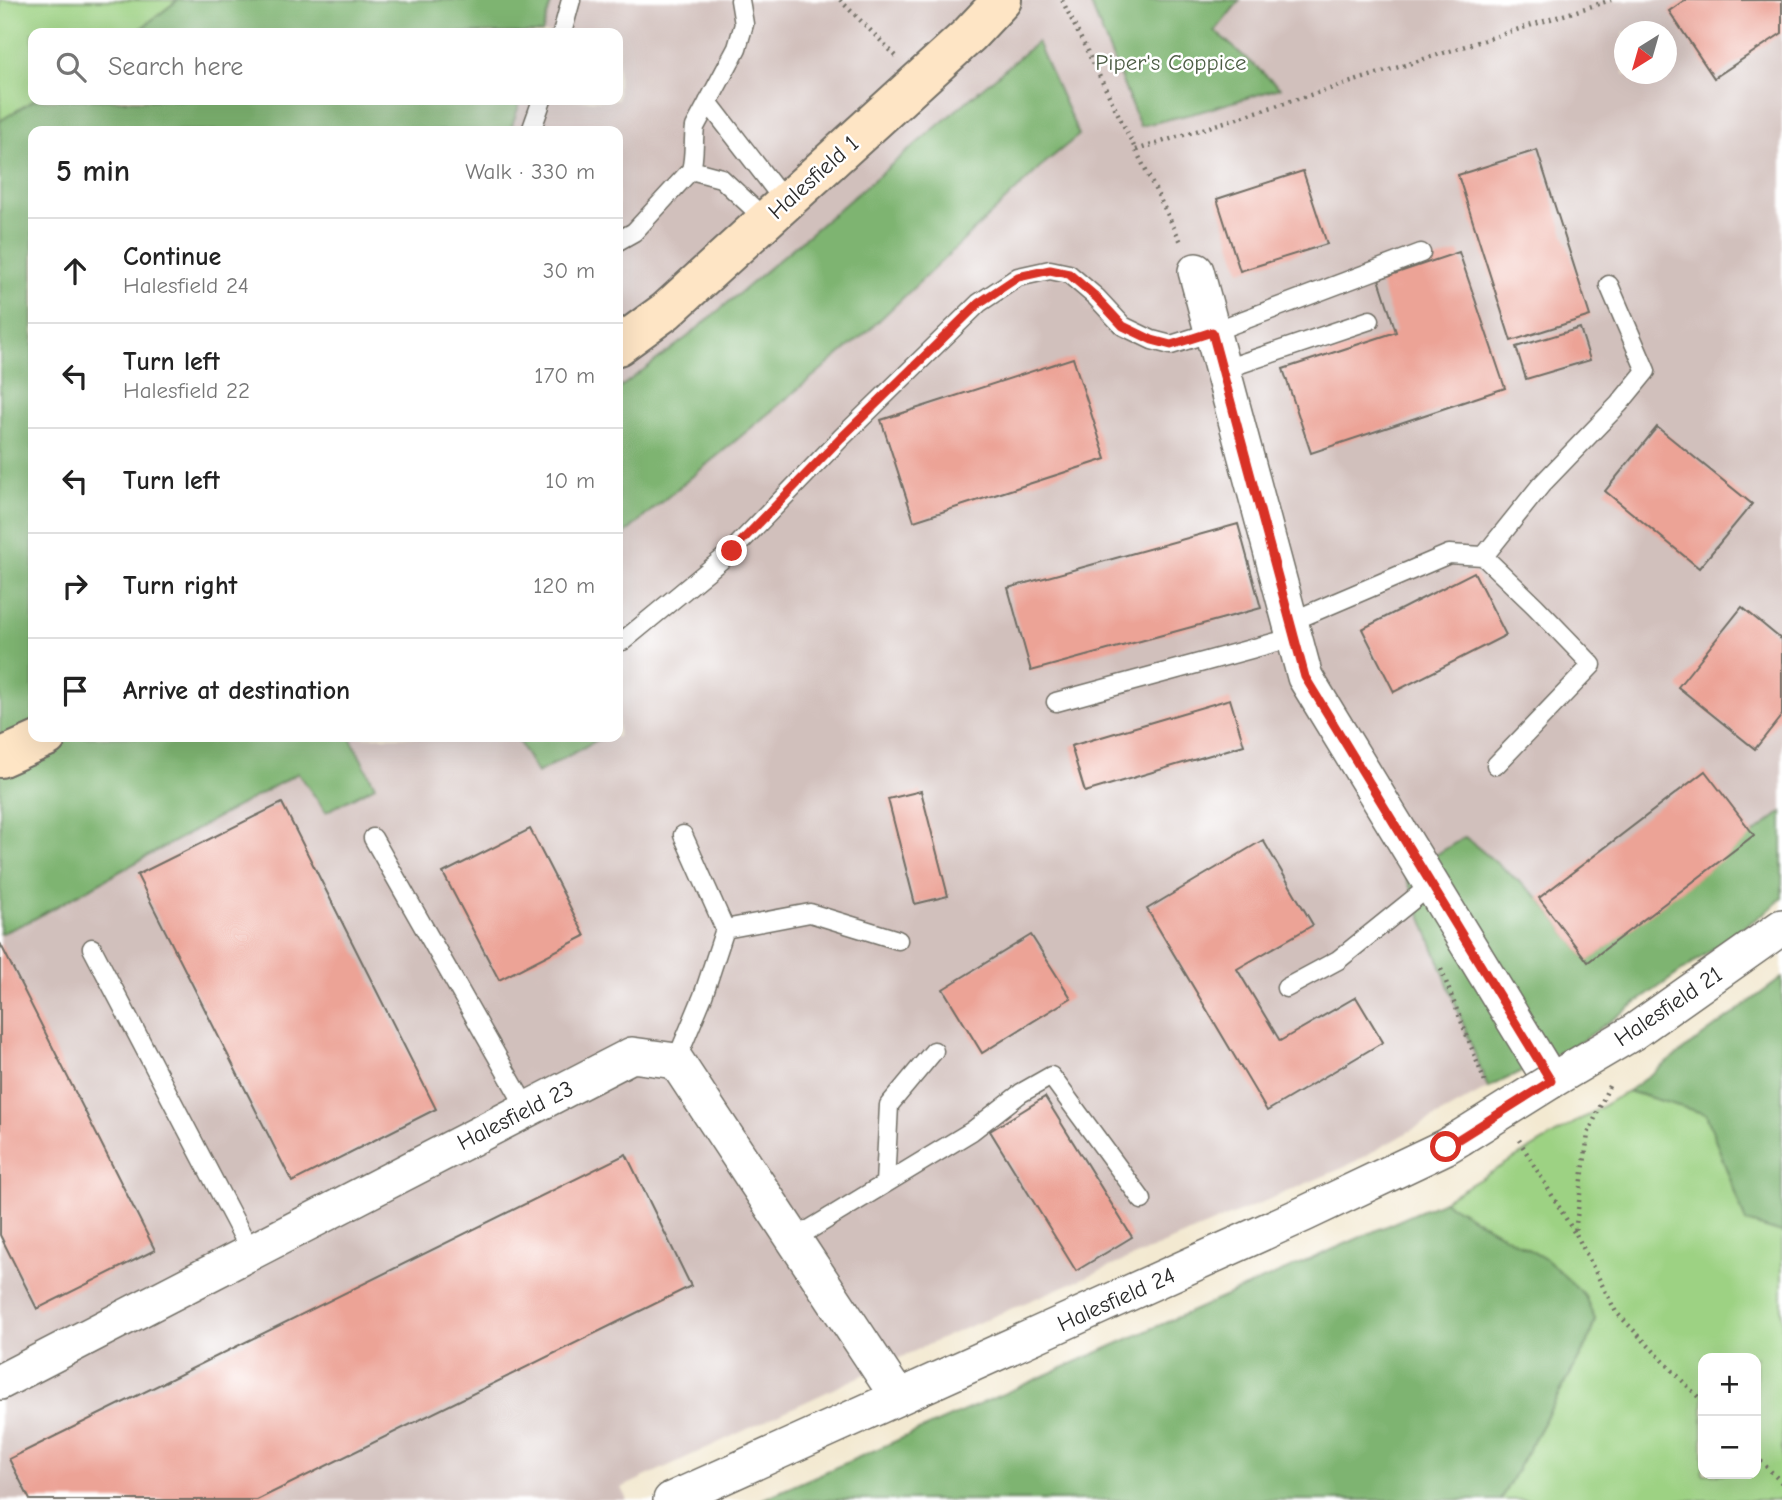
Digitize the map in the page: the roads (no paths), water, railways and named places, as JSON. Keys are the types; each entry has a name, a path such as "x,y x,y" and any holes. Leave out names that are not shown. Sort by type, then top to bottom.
{"street":[{"name":"Halesfield 1","path":"623,342 666,311 969,35 997,2"},
{"path":"1196,271 1305,677 1551,1081"},
{"path":"0,758 36,742"},
{"name":"Halesfield 21","path":"1551,1081 1632,1033 1782,927"},
{"name":"Halesfield 23","path":"0,1382 632,1055 676,1060"},
{"path":"676,1060 898,1397"},
{"name":"Halesfield 24","path":"671,1500 1304,1214 1446,1147 1551,1081"}],"lane":[{"path":"563,28 571,0"},
{"path":"623,238 634,232 691,170 695,127 737,48 742,33 743,11 740,0"},
{"path":"708,102 775,211"},
{"path":"533,126 540,105"},
{"path":"691,170 721,178 775,211"},
{"path":"623,641 732,551 841,438 979,303 1018,277 1050,270 1069,274 1096,297 1123,326 1152,340 1171,345 1421,253"},
{"path":"1484,556 1541,485 1619,404 1646,371 1609,285"},
{"path":"1223,370 1370,320"},
{"path":"1056,702 1292,629 1449,554 1484,556 1592,666 1496,765"},
{"path":"676,1060 703,996 725,929 683,835"},
{"path":"373,838 527,1109"},
{"path":"1286,988 1338,960 1431,885"},
{"path":"725,929 810,913 898,940"},
{"path":"92,948 251,1252"},
{"path":"885,1184 889,1105 933,1051"},
{"path":"794,1239 972,1131 1021,1093 1051,1076 1142,1200"}],"park label":[{"name":"Piper's Coppice","path":"1171,62"}]}
